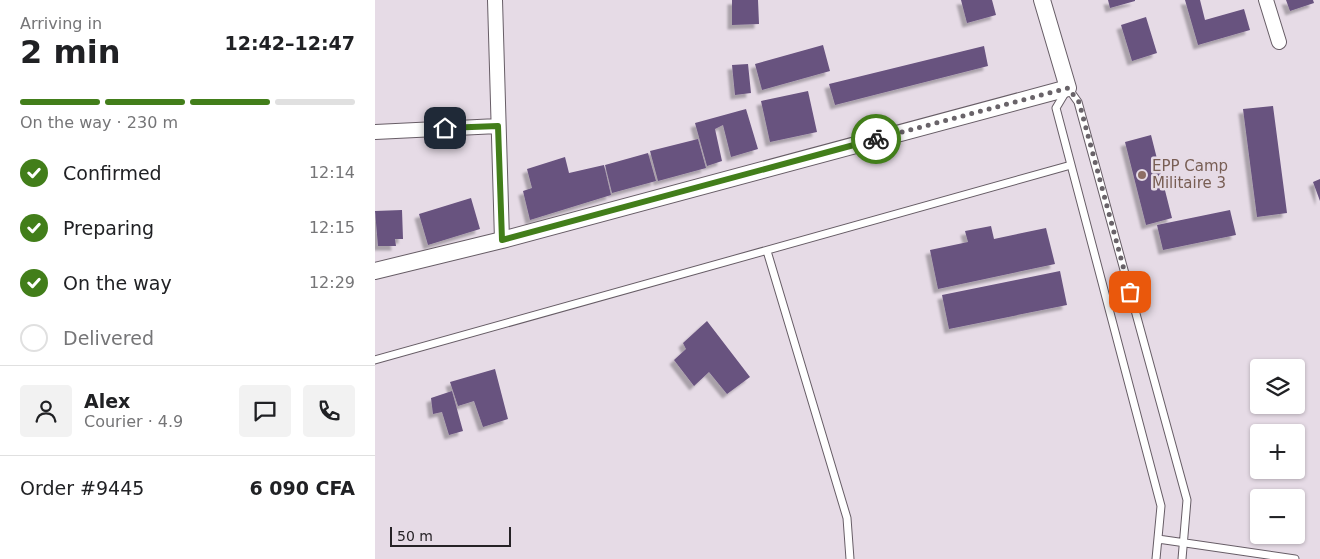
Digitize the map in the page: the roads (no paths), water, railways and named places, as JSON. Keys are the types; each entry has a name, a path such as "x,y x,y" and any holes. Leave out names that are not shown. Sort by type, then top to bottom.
{"street":[{"path":"495,0 502,240"},
{"path":"375,271 502,240 1068,88 1042,0"},
{"path":"1266,0 1279,42"},
{"path":"375,132 498,126"}],"lane":[{"path":"1156,559 1161,506 1056,108 1068,88 1079,102 1187,500 1182,559"},
{"path":"375,360 1071,166"},
{"path":"767,250 847,518 849,559"},
{"path":"1158,539 1291,559"}],"place":[{"name":"EPP Camp Militaire 3","path":"1142,175"}]}
